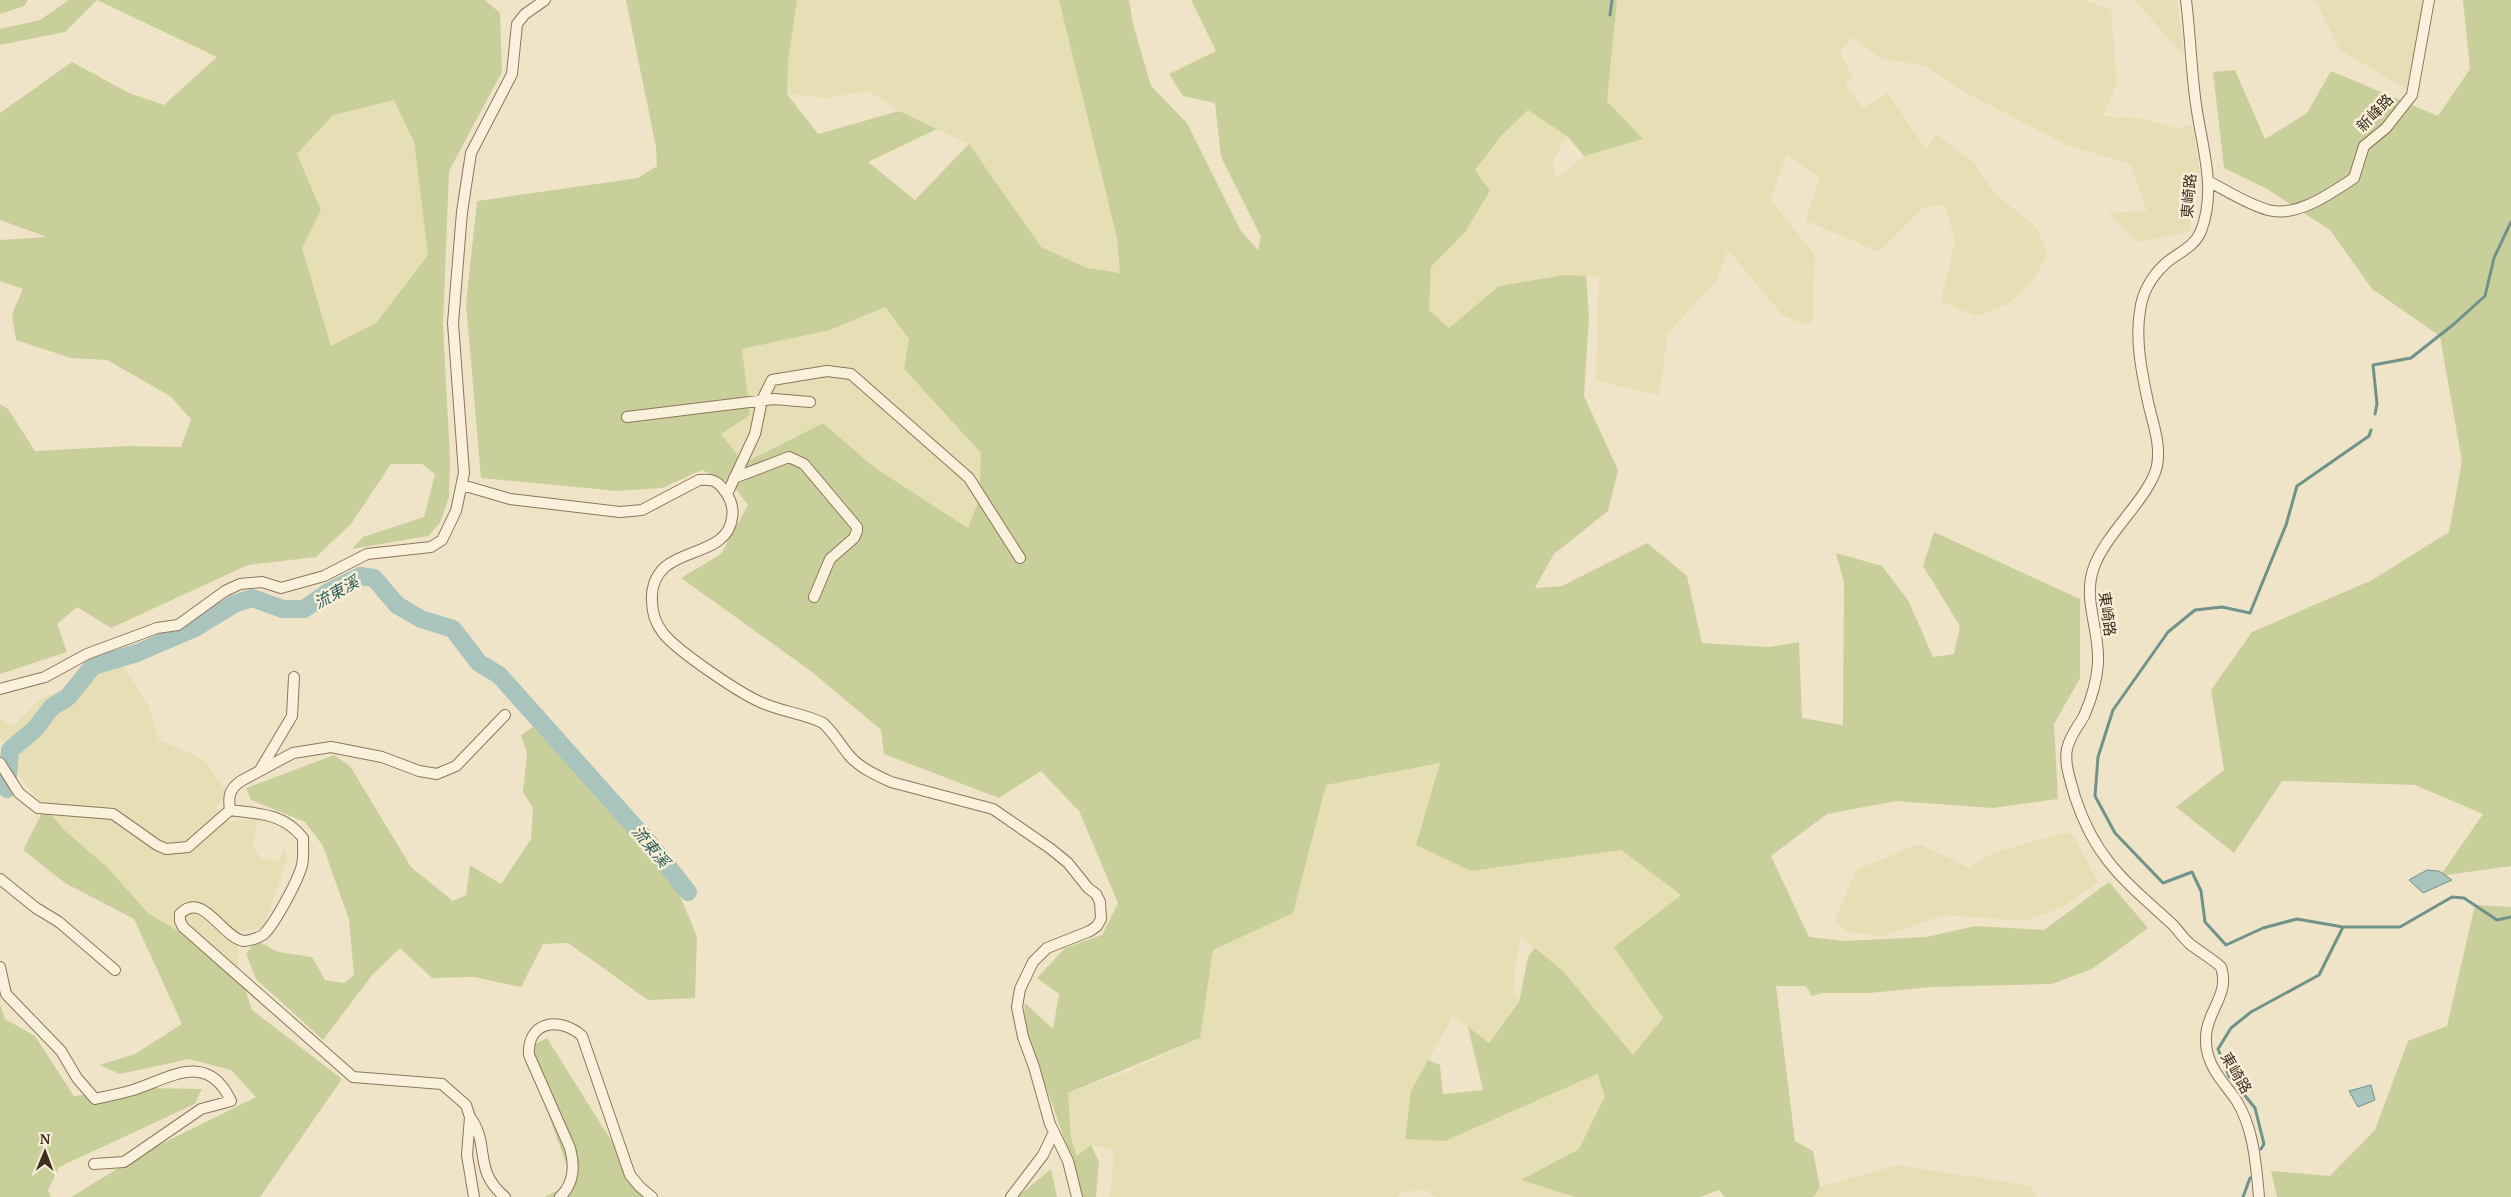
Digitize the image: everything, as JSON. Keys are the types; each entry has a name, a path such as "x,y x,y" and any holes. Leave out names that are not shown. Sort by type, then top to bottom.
{"street":[{"path":"0,688 45,677 87,654 157,628 178,624 225,591 240,584 255,582 281,588 324,576 367,554 430,547 442,540 456,511 462,486 463,452 457,398 453,323 462,212 471,153 512,74 517,24 525,14 545,0"},
{"name":"東崎路","path":"2186,0 2195,99 2205,149 2208,181 2200,232 2189,247 2166,264 2149,283 2140,308 2139,340 2148,400 2159,447 2156,469 2142,494 2105,544 2094,564 2088,592 2094,619 2098,663 2083,718 2072,732 2066,751 2068,773 2084,822 2104,858 2190,944 2220,967 2224,988 2209,1018 2205,1037 2208,1055 2214,1071 2236,1100 2246,1119 2256,1163 2259,1197"},
{"name":"新峰路","path":"2208,181 2270,211 2292,210 2323,198 2354,178 2364,146 2386,128 2412,95 2429,0"},
{"path":"727,494 755,434 762,400 772,380 827,371 851,374 969,478 1020,558"},
{"path":"626,417 762,400 810,402"},
{"path":"734,478 789,457 797,459 804,464 856,527 857,531 854,538 830,559 814,597"},
{"path":"462,486 510,499 620,512 642,510 698,480 709,479 719,483 732,503 733,513 728,531 710,546 673,561 656,578 652,589 653,613 664,634 693,658 752,698 768,706 823,723 830,729 849,755 881,777 891,782 992,809 1051,849 1068,863 1088,888 1096,894 1102,910 1097,926 1090,931 1047,948 1039,954 1033,962 1018,998 1017,1007 1023,1038 1054,1132 1068,1161 1077,1197"},
{"path":"260,771 292,716 294,677"},
{"path":"230,810 228,797 234,786 293,753 331,747 382,757 419,771 438,774 456,766 506,715"},
{"path":"0,763 18,793 38,808 113,814 157,845 166,849 188,847 230,810 273,816 292,825 303,838 302,865 277,918 264,935 245,941 230,935 203,910 192,907 185,909 180,914 180,921 183,926 352,1077 442,1084 466,1106 470,1117 477,1126 486,1176 494,1188 505,1197"},
{"path":"0,879 30,904 59,922 115,970"},
{"path":"0,967 6,994 61,1051 77,1078 95,1099 132,1090 173,1074 190,1071 210,1074 224,1086 231,1101 201,1109 124,1162 94,1164"},
{"path":"560,1197 568,1187 573,1174 573,1160 570,1148 529,1056 528,1046 537,1029 545,1025 568,1027 582,1036 630,1175 652,1197"},
{"path":"470,1117 467,1156 474,1197"},
{"path":"1011,1197 1043,1155 1054,1132"}],"shaded area":[{"path":"797,0 1059,0 1117,238 1120,273 1087,268 1041,247 969,144 899,111 868,91 827,98 787,94 788,62"},
{"path":"1617,0 2085,0 2111,10 2117,84 2103,116 2143,119 2179,129 2189,124 2193,128 2200,174 2189,232 2138,242 2108,213 2147,211 2130,164 2067,145 1968,94 1925,66 1883,59 1852,37 1840,53 1853,78 1845,84 1863,108 1888,93 1926,150 1936,134 1973,162 1996,195 2037,228 2048,255 2032,281 2008,304 1976,316 1941,301 1955,242 1945,205 1923,208 1879,252 1805,220 1820,178 1787,154 1770,199 1814,254 1813,320 1805,325 1782,315 1728,250 1717,280 1668,333 1659,395 1596,381 1599,277 1565,275 1499,286 1449,328 1429,310 1431,266 1465,232 1475,170 1502,135 1528,109 1567,136 1552,162 1556,176 1564,174 1584,156 1643,139 1607,101"},
{"path":"2135,0 2177,0 2184,54 2177,49"},
{"path":"2313,0 2433,0 2409,91 2339,49 2317,3"},
{"path":"394,99 414,142 428,255 376,323 331,346 302,248 321,209 297,154 333,115"},
{"path":"885,307 909,339 904,370 981,453 979,500 968,528 875,468 823,423 744,463 721,434 750,415 742,349 830,330"},
{"path":"102,659 120,661 148,705 159,740 203,759 228,794 215,808 229,821 258,819 253,848 262,859 279,861 284,847 287,859 263,928 237,932 238,967 148,913 107,867 63,829 8,762 4,742 0,737 0,718 11,727 42,698 62,690 81,666"},
{"path":"1441,763 1416,845 1471,871 1621,850 1681,895 1615,947 1663,1018 1633,1055 1563,971 1520,936 1513,986 1519,1002 1488,1043 1453,1016 1411,1091 1445,1141 1597,1074 1605,1096 1579,1149 1521,1180 1575,1197 1436,1197 1427,1190 1401,1192 1397,1197 1110,1197 1114,1150 1091,1145 1078,1157 1071,1138 1068,1093 1124,1073 1200,1038 1213,950 1293,913 1326,785"},
{"path":"2064,833 2073,835 2098,882 2063,907 2024,921 1944,915 1883,936 1849,932 1834,922 1856,870 1919,844 1969,868 1995,852"},
{"path":"1898,1165 2030,1186 2036,1197 1813,1197 1820,1187"}],"green space":[{"path":"0,0 28,0 24,6 0,14"},
{"path":"69,0 97,0 65,32 0,45 0,29 40,20"},
{"path":"97,0 485,0 500,13 502,72 449,171 443,325 450,459 449,497 440,523 428,536 352,549 363,537 424,517 435,474 422,464 391,464 351,524 316,557 248,565 111,628 77,607 57,624 67,652 0,674 0,404 8,409 35,451 128,446 181,447 191,419 170,396 107,360 71,358 16,340 12,314 23,289 0,281 0,240 47,237 0,220 0,113 72,62 129,93 164,105 217,57","holes":["394,100 414,142 428,255 376,323 331,346 302,248 321,210 297,154 333,115"]},
{"path":"626,0 797,0 788,62 787,94 818,134 899,111 937,129 868,162 915,200 969,144 1041,247 1087,268 1120,273 1117,238 1059,0 1129,0 1133,24 1151,86 1187,123 1241,231 1258,250 1261,237 1221,157 1215,103 1183,96 1169,74 1216,51 1191,0 1617,0 1607,101 1643,139 1584,156 1567,136 1528,110 1502,135 1475,170 1490,191 1465,232 1431,267 1429,310 1449,328 1499,286 1565,275 1586,276 1589,316 1584,396 1618,470 1608,511 1554,554 1535,588 1562,586 1647,543 1687,576 1702,643 1769,647 1799,642 1802,718 1843,725 1844,582 1836,553 1882,566 1908,600 1933,657 1954,654 1960,626 1923,566 1934,532 2080,599 2080,678 2054,724 2058,799 1993,808 1896,801 1827,814 1771,856 1809,937 1843,941 1927,937 1975,926 2044,930 2109,882 2148,928 2092,969 2052,984 1931,987 1870,993 1822,993 1812,996 1806,986 1776,986 1795,1141 1813,1151 1820,1187 1813,1197 1725,1197 1719,1190 1700,1197 1575,1197 1521,1180 1579,1149 1605,1096 1597,1074 1445,1141 1405,1139 1411,1091 1428,1060 1440,1065 1443,1094 1483,1090 1468,1027 1489,1043 1519,1002 1528,957 1535,948 1563,971 1633,1055 1663,1018 1614,947 1681,895 1621,850 1471,871 1416,845 1440,763 1326,785 1293,913 1213,950 1200,1038 1068,1093 1071,1138 1077,1156 1091,1145 1099,1162 1096,1197 1081,1197 1050,1098 1034,1056 1024,1014 1025,1003 1053,1029 1059,994 1037,978 1065,948 1102,935 1118,903 1079,811 1041,771 999,798 884,754 881,730 812,672 681,578 721,554 748,505 732,484 702,470 662,488 617,491 481,478 466,304 477,201 638,178 657,166 656,147","holes":["885,307 909,339 904,369 981,453 979,500 968,528 875,468 823,423 744,463 721,434 750,415 742,349 830,330"]},
{"path":"2463,0 2511,0 2511,866 2440,876 2483,814 2415,785 2282,781 2234,853 2176,807 2224,770 2211,690 2252,632 2372,580 2449,532 2462,462 2440,336 2372,289 2330,230 2267,189 2224,168 2213,72 2235,70 2265,139 2307,113 2331,71 2438,116 2470,69"},
{"path":"533,727 652,832 697,936 695,998 648,1000 568,943 543,944 521,987 474,977 432,978 400,948 373,974 323,1040 256,979 246,954 256,940 278,952 312,957 325,980 344,983 354,975 349,920 323,846 305,822 251,800 246,788 334,755 350,766 411,867 453,901 466,895 470,865 501,884 531,839 533,808 523,792 527,753 521,735"},
{"path":"45,807 63,829 107,867 148,913 238,967 252,1010 342,1079 260,1197 71,1197 145,1152 256,1097 231,1070 189,1059 120,1074 99,1065 135,1054 182,1024 134,919 65,883 23,850"},
{"path":"2475,905 2511,907 2511,1197 2277,1197 2271,1171 2330,1176 2375,1130 2408,1041 2447,1026"},
{"path":"0,1004 5,1019 35,1036 74,1096 148,1088 202,1089 195,1104 59,1167 48,1190 51,1197 0,1197"},
{"path":"547,1038 607,1134 650,1197 544,1197 573,1183 525,1049"},
{"path":"1051,1169 1057,1197 1017,1197"}],"water":[{"path":"2427,870 2439,871 2452,880 2423,893 2409,880"},
{"path":"2371,1085 2375,1100 2358,1107 2349,1091"}],"waterway":[{"path":"1610,15 1612,0"},
{"path":"2375,414 2377,404 2373,365 2411,358 2454,324 2485,296 2494,258 2511,222"},
{"path":"2261,1149 2264,1144 2255,1108 2229,1076 2218,1049 2231,1028 2251,1012 2319,975 2343,927 2297,919 2263,928 2226,945 2205,922 2201,891 2192,872 2163,883 2115,833 2095,796 2098,757 2113,710 2168,632 2195,610 2222,607 2250,613 2286,525 2297,486 2369,436 2371,430"},
{"name":"流東溪","path":"0,779 7,789 10,750 34,730 52,707 68,697 93,666 137,653 195,628 234,604 252,598 283,609 304,609 330,591 360,576 374,578 397,605 421,619 453,629 479,663 499,675 650,844 688,892"},
{"path":"2343,927 2400,927 2452,897 2464,898 2497,920 2511,917"},
{"path":"2243,1197 2250,1178"}]}
